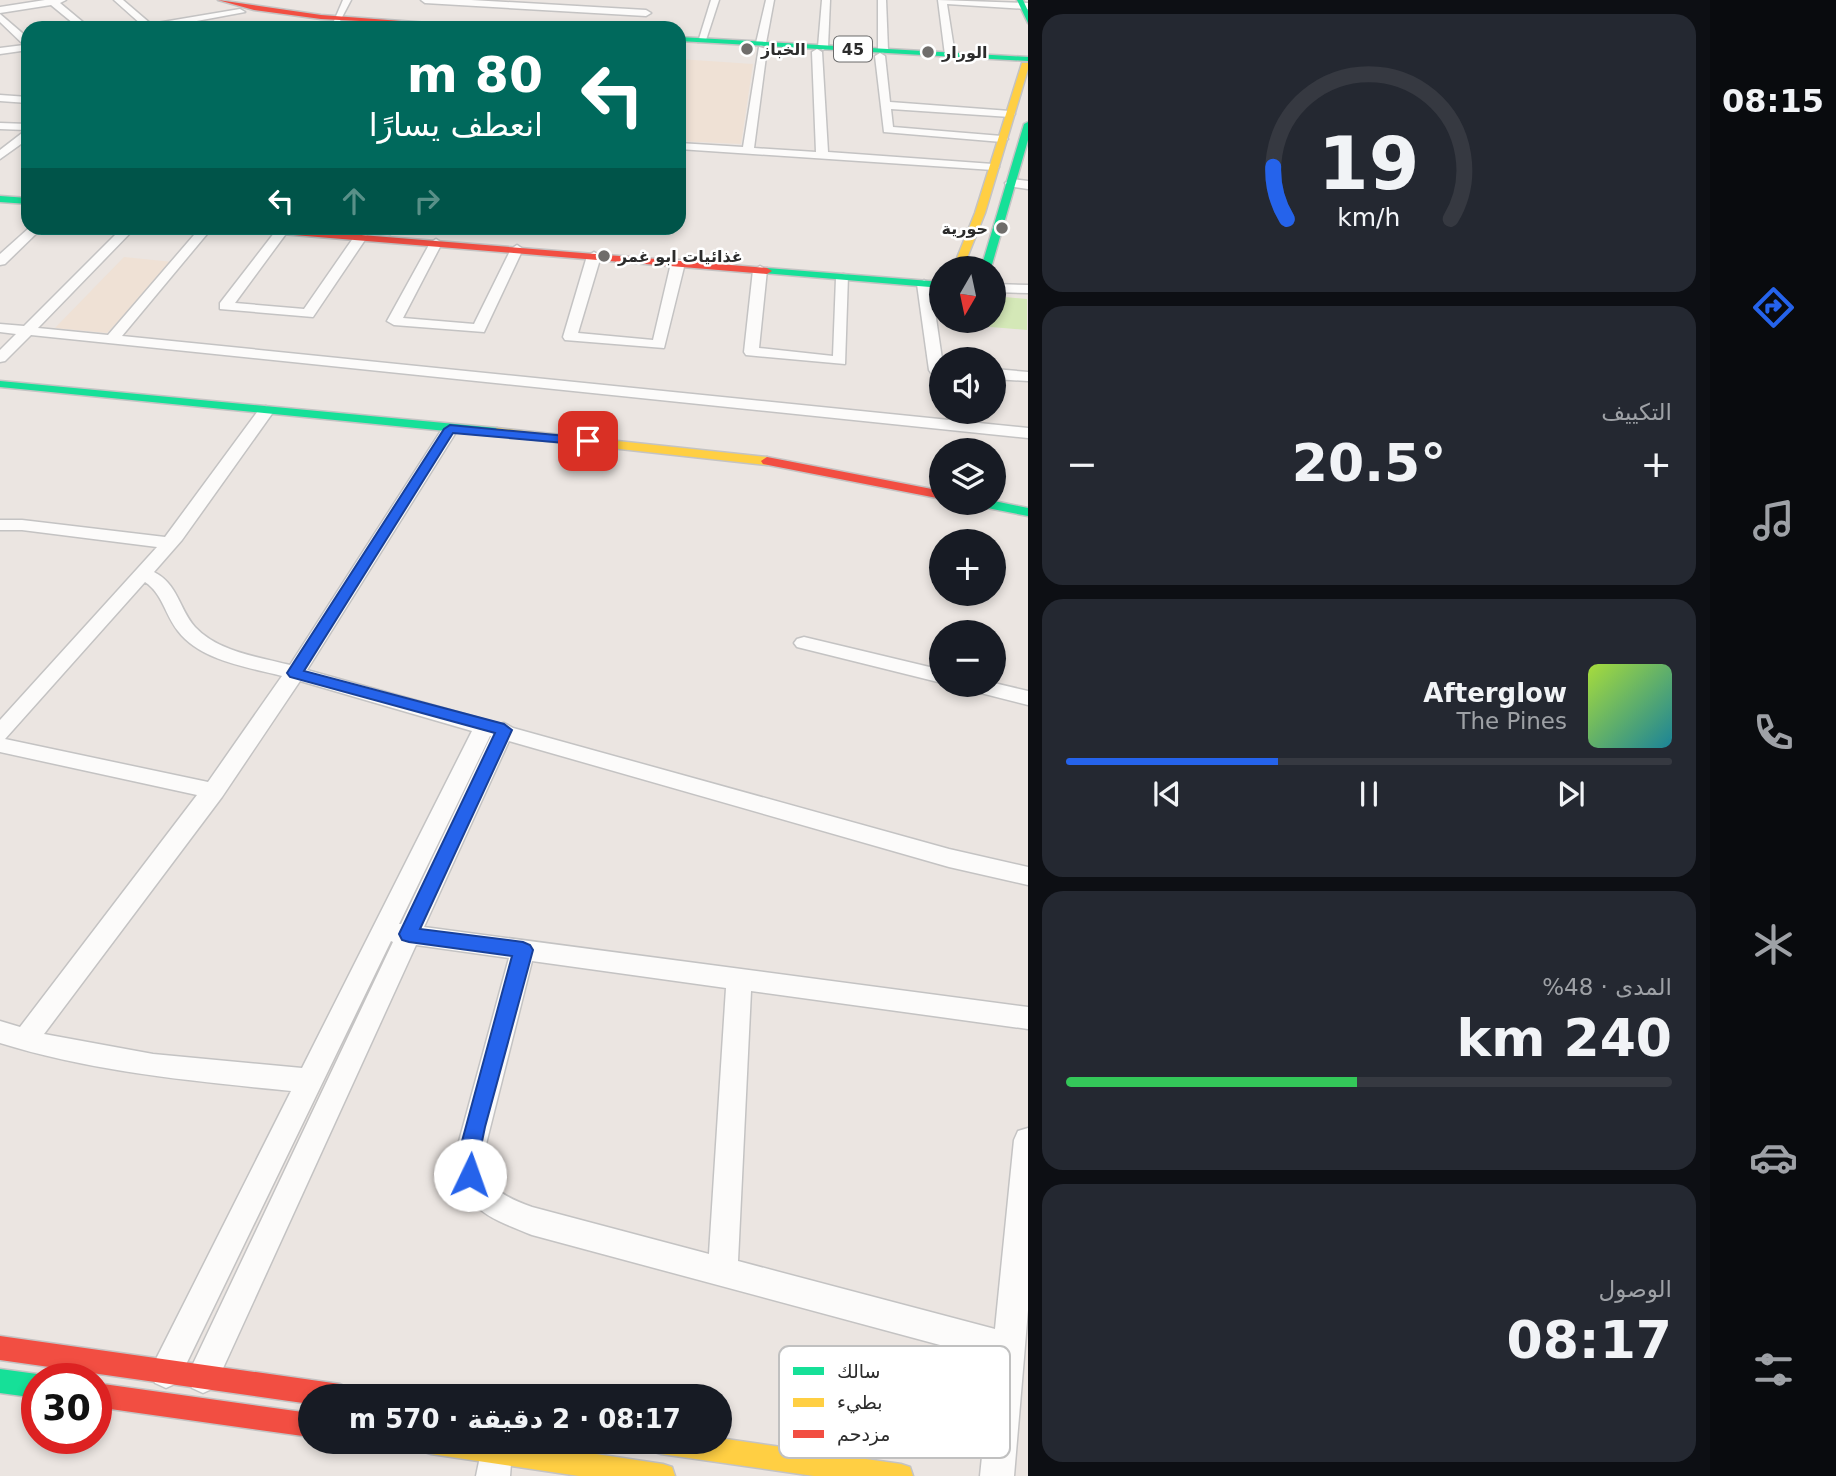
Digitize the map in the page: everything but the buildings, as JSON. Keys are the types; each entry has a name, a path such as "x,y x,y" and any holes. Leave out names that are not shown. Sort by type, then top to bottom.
{"main road":[{"path":"199,0 240,12 315,21"},
{"path":"221,0 267,12 355,21"},
{"name":"45","path":"686,39 999,60"},
{"name":"45","path":"686,45 762,46"},
{"name":"45","path":"882,53 950,55 1027,63"},
{"path":"963,256 980,213 1027,63"},
{"path":"991,256 1019,184 1027,124"},
{"path":"0,199 21,201"},
{"path":"0,207 21,203"},
{"path":"381,235 436,243 929,284"},
{"path":"466,235 929,272"},
{"path":"0,372 738,444 929,476"},
{"path":"0,384 761,460 929,492"},
{"path":"1006,508 1027,512"},
{"path":"0,1348 298,1390"},
{"path":"0,1381 21,1384"},
{"path":"112,1397 298,1423"},
{"path":"732,1452 901,1476"},
{"path":"465,1454 494,1464 663,1476"}],"street":[{"path":"118,0 139,21"},
{"path":"337,19 347,0"},
{"path":"425,0 526,4 644,16 650,0"},
{"path":"582,10 587,0"},
{"path":"701,40 715,0"},
{"path":"748,150 770,0"},
{"path":"822,156 820,50 826,0"},
{"path":"882,0 882,53 888,130 1002,139"},
{"path":"0,10 57,1 78,21"},
{"path":"950,55 942,1 1024,8"},
{"path":"183,21 240,12"},
{"path":"0,17 21,38"},
{"path":"0,51 21,46"},
{"path":"2,100 21,100"},
{"path":"886,105 1010,114"},
{"path":"0,126 21,127"},
{"path":"0,156 21,139"},
{"path":"686,146 993,167"},
{"path":"0,261 28,235"},
{"path":"0,358 122,235"},
{"path":"112,338 200,235"},
{"path":"279,235 225,306 308,314 359,235"},
{"path":"436,243 394,321 479,328 517,249"},
{"path":"594,256 570,337 659,345 678,263"},
{"path":"760,270 751,352 840,361 843,278"},
{"path":"924,284 933,347"},
{"path":"1006,288 1027,289"},
{"path":"0,328 1027,433"},
{"path":"1006,375 1027,377"},
{"path":"0,733 170,543 265,411"},
{"path":"310,1081 152,1064 58,1050 12,1036 214,790 295,673 450,429"},
{"path":"0,525 22,525 170,543"},
{"path":"143,574 166,587 183,624 201,641 230,655 494,727 949,858 1027,876"},
{"path":"804,643 929,674"},
{"path":"1006,693 1027,698"},
{"path":"203,1377 396,933 494,727"},
{"path":"0,745 214,790"},
{"path":"396,933 1027,1018"},
{"path":"166,1372 310,1081 396,933"},
{"path":"523,950 469,1156 470,1175 478,1193 503,1210 532,1221 1001,1346"},
{"path":"723,1272 739,979"},
{"path":"1009,1346 1027,1140"},
{"path":"997,1476 999,1458"}],"shaded area":[{"path":"686,59 753,64 741,144 686,141"},
{"path":"124,257 173,262 107,333 55,328"}],"green space":[{"path":"1006,297 1027,299 1027,330 1006,328"}],"traffic: fast":[{"path":"1020,0 1028,21"},
{"path":"686,39 1028,59"},
{"path":"990,256 1028,124"},
{"path":"0,199 21,200"},
{"path":"767,271 929,284"},
{"path":"0,384 497,432"},
{"path":"1006,508 1028,512"},
{"path":"0,1381 21,1384"}],"traffic: slow":[{"path":"963,256 980,213 1025,65"},
{"path":"497,432 767,461"},
{"path":"732,1452 901,1476"},
{"path":"513,1454 663,1476"}],"traffic: jam":[{"path":"221,0 288,13 366,21"},
{"path":"331,235 767,271"},
{"path":"767,461 929,492"},
{"path":"0,1348 298,1390"},
{"path":"112,1397 298,1423"}],"place":[{"name":"الخباز","path":"747,49"},
{"name":"الورار","path":"928,52"},
{"name":"حورية","path":"1002,228"},
{"name":"غذائيات ابو غمر","path":"604,256"}],"route":[{"path":"470,1175 469,1156 474,1127 523,950 409,934 504,730 295,673 450,429 588,441"}]}
